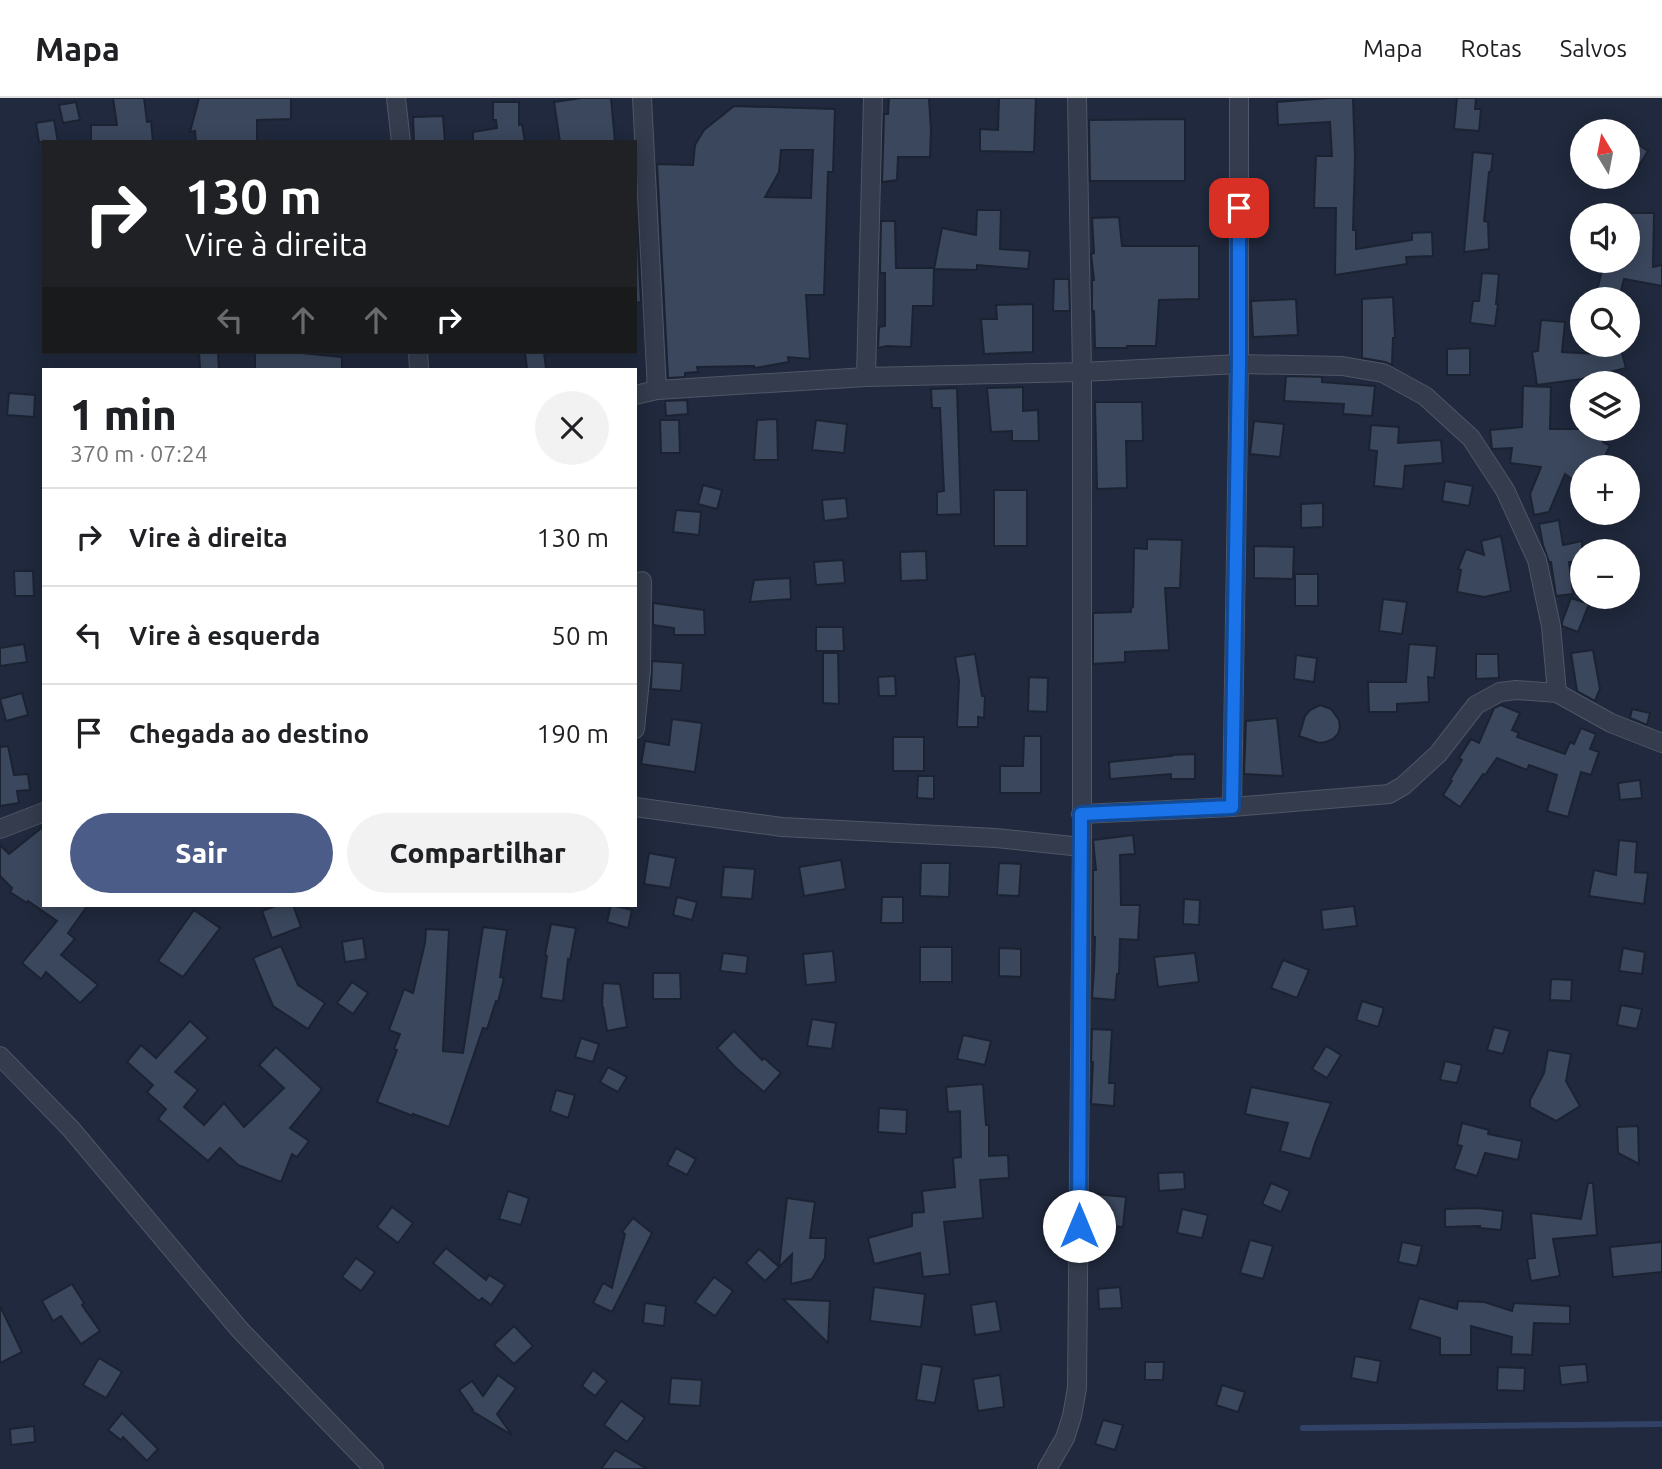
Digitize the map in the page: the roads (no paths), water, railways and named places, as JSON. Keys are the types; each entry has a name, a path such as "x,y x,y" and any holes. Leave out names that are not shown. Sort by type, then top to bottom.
{"street":[{"path":"396,98 401,140"},
{"path":"642,98 657,390"},
{"path":"866,377 873,98"},
{"path":"1047,1469 1065,1438 1077,1388 1082,847 1082,372 1076,98"},
{"path":"1232,807 1239,364 1239,98"},
{"path":"637,395 657,390 866,377 1082,372 1239,364 1342,366 1383,373 1425,396 1471,438 1505,490 1537,560 1551,626 1556,693"},
{"path":"637,709 641,670 642,581"},
{"path":"1081,814 1232,807 1389,794 1403,786 1438,754 1476,705 1500,692 1516,690 1556,693 1611,723 1662,743"},
{"path":"637,807 782,827 996,838 1082,847"},
{"path":"0,829 42,812"},
{"path":"0,1056 71,1129 240,1330 374,1469"}],"waterway":[{"path":"1303,1428 1662,1424"}]}
